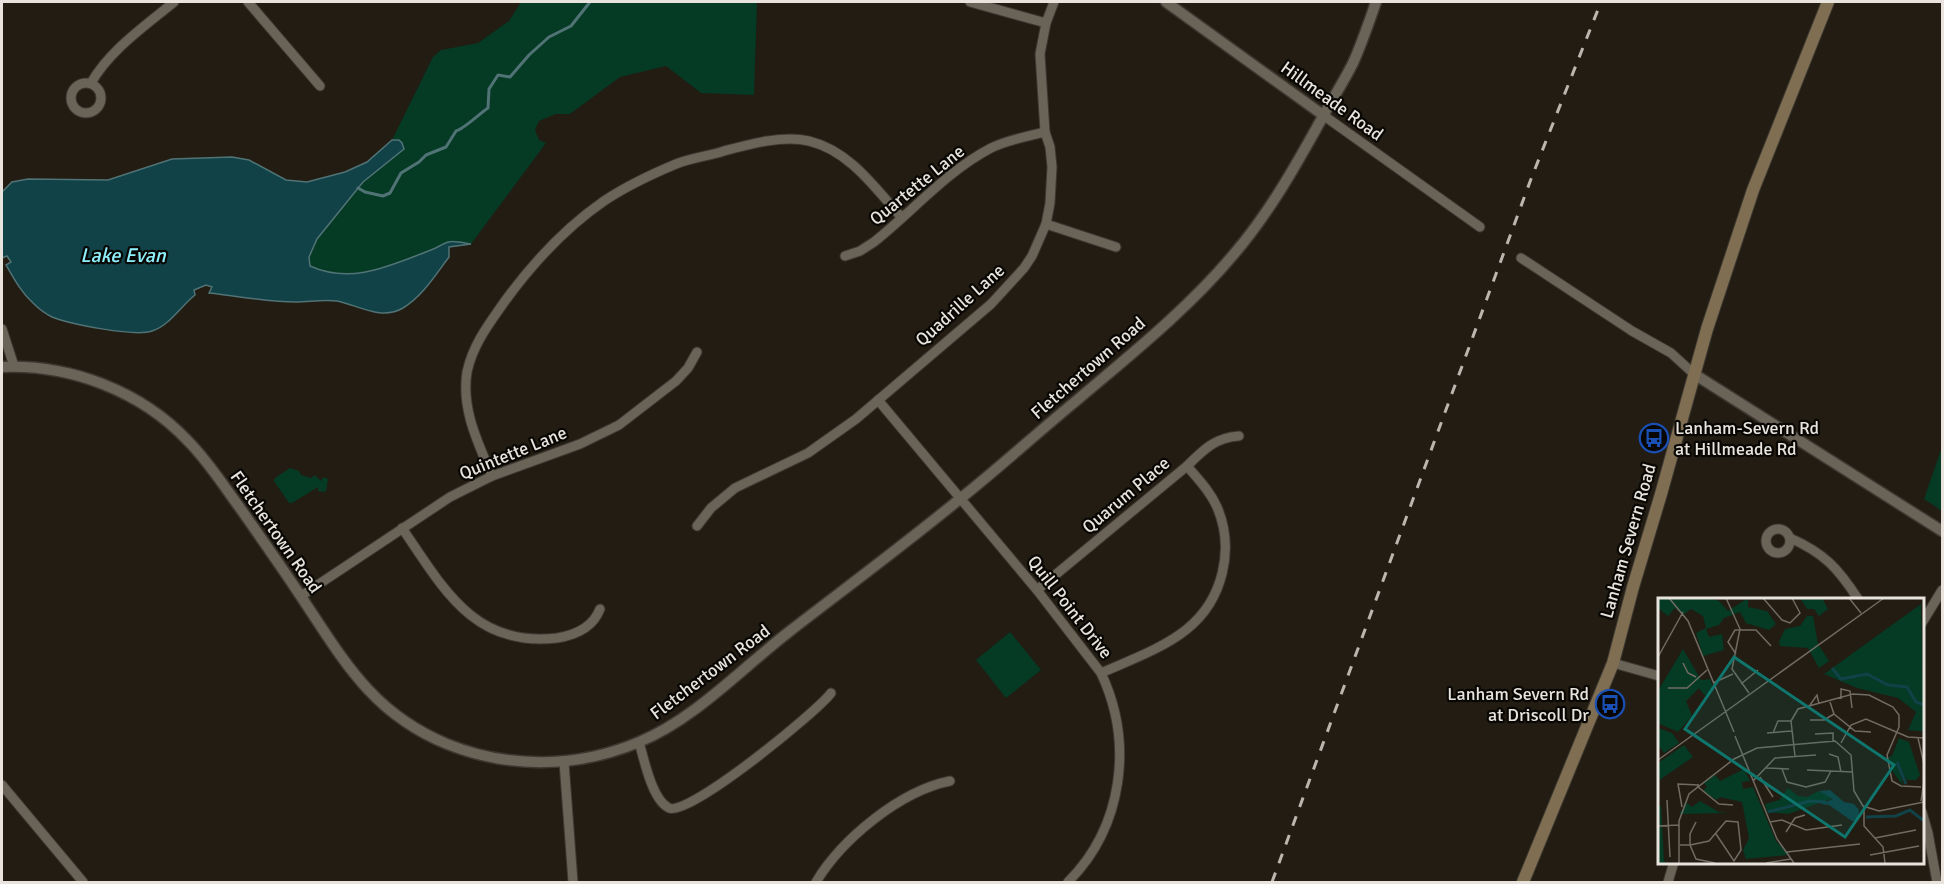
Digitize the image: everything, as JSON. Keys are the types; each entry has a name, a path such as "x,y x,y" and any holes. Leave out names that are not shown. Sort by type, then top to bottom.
{"main road":[{"name":"Lanham Severn Road","path":"1523,882 1613,663 1710,318 1753,190 1828,2"}],"street":[{"path":"91,83 98,71 115,52 174,2"},
{"path":"248,2 320,86"},
{"path":"970,2 1046,23"},
{"name":"Quadrille Lane","path":"698,526 711,508 730,492 808,453 856,419 1006,290 1032,256 1046,224 1050,203 1052,167 1050,147 1045,132 1040,54 1046,23 1054,2"},
{"name":"Hillmeade Road","path":"1166,2 1480,227"},
{"name":"Fletchertown Road","path":"2,367 44,368 91,380 140,402 171,424 201,454 358,680 380,703 413,727 440,741 483,756 514,761 564,762 589,758 639,742 677,722 961,498 1136,350 1200,291 1233,255 1273,203 1293,171 1354,61 1376,2"},
{"name":"Quartette Lane","path":"845,256 860,251 874,242 954,173 993,147 1045,132"},
{"path":"492,476 469,419 466,402 467,376 473,352 488,324 531,268 573,226 604,201 678,163 753,144 785,139 820,145 850,162 902,218"},
{"path":"1046,224 1116,247"},
{"path":"1521,258 1632,331 1671,352 1694,374 1942,531"},
{"path":"2,329 14,366"},
{"name":"Quintette Lane","path":"301,596 450,497 492,476 580,444 619,425 676,381 688,368 697,352"},
{"name":"Quill Point Drive","path":"878,400 1037,590 1101,673 1111,699 1118,732 1120,765 1117,792 1103,831 1081,867 1068,882"},
{"name":"Quarum Place","path":"1037,590 1200,453 1216,441 1239,436"},
{"path":"1101,673 1179,635 1197,620 1215,595 1225,560 1224,531 1213,500 1187,466"},
{"path":"402,528 455,602 473,618 503,632 529,639 559,638 590,625 597,618 600,609"},
{"path":"1790,538 1827,558 1837,568 1857,598"},
{"path":"1923,621 1942,590"},
{"path":"1613,663 1658,676"},
{"path":"639,742 657,795 667,808 673,810 694,802 718,786 820,706 831,693"},
{"path":"564,762 573,882"},
{"path":"816,882 831,862 865,827 927,787 950,781"},
{"path":"2,785 83,882"},
{"path":"1923,816 1937,882"},
{"path":"1668,882 1673,863"}],"green space":[{"path":"521,2 757,2 754,95 701,93 666,66 620,77 570,114 556,114 539,121 535,130 539,140 546,143 471,244 450,241 435,249 367,273 344,275 325,273 310,266 309,257 317,239 363,182 404,149 399,140 392,140 433,57 441,50 478,43 509,21"},
{"path":"1942,447 1942,511 1924,499"},
{"path":"290,468 311,478 315,475 321,481 323,477 328,479 326,491 318,491 318,487 289,503 274,481"},
{"path":"1010,632 1041,670 1006,698 976,660"}],"water":[{"name":"Lake Evan","path":"392,140 399,140 404,149 363,182 317,239 309,257 310,266 341,274 356,273 386,267 448,242 471,244 449,247 449,257 428,285 410,303 395,312 378,313 332,300 285,302 209,293 212,287 206,285 194,290 195,295 169,320 152,331 102,329 52,317 37,307 18,285 6,265 11,262 7,256 2,258 2,192 12,182 28,179 108,180 172,159 232,157 249,160 286,180 307,182 345,172 367,162"}],"waterway":[{"path":"358,188 383,196 390,193 401,173 426,155 446,147 456,131 488,108 489,89 498,75 510,77 549,37 571,26 590,2"}],"railway":[{"path":"1272,882 1531,179 1601,2"}],"place":[{"name":"Lanham-Severn Rd at Hillmeade Rd","path":"1654,438"},
{"name":"Lanham Severn Rd at Driscoll Dr","path":"1610,704"}]}
